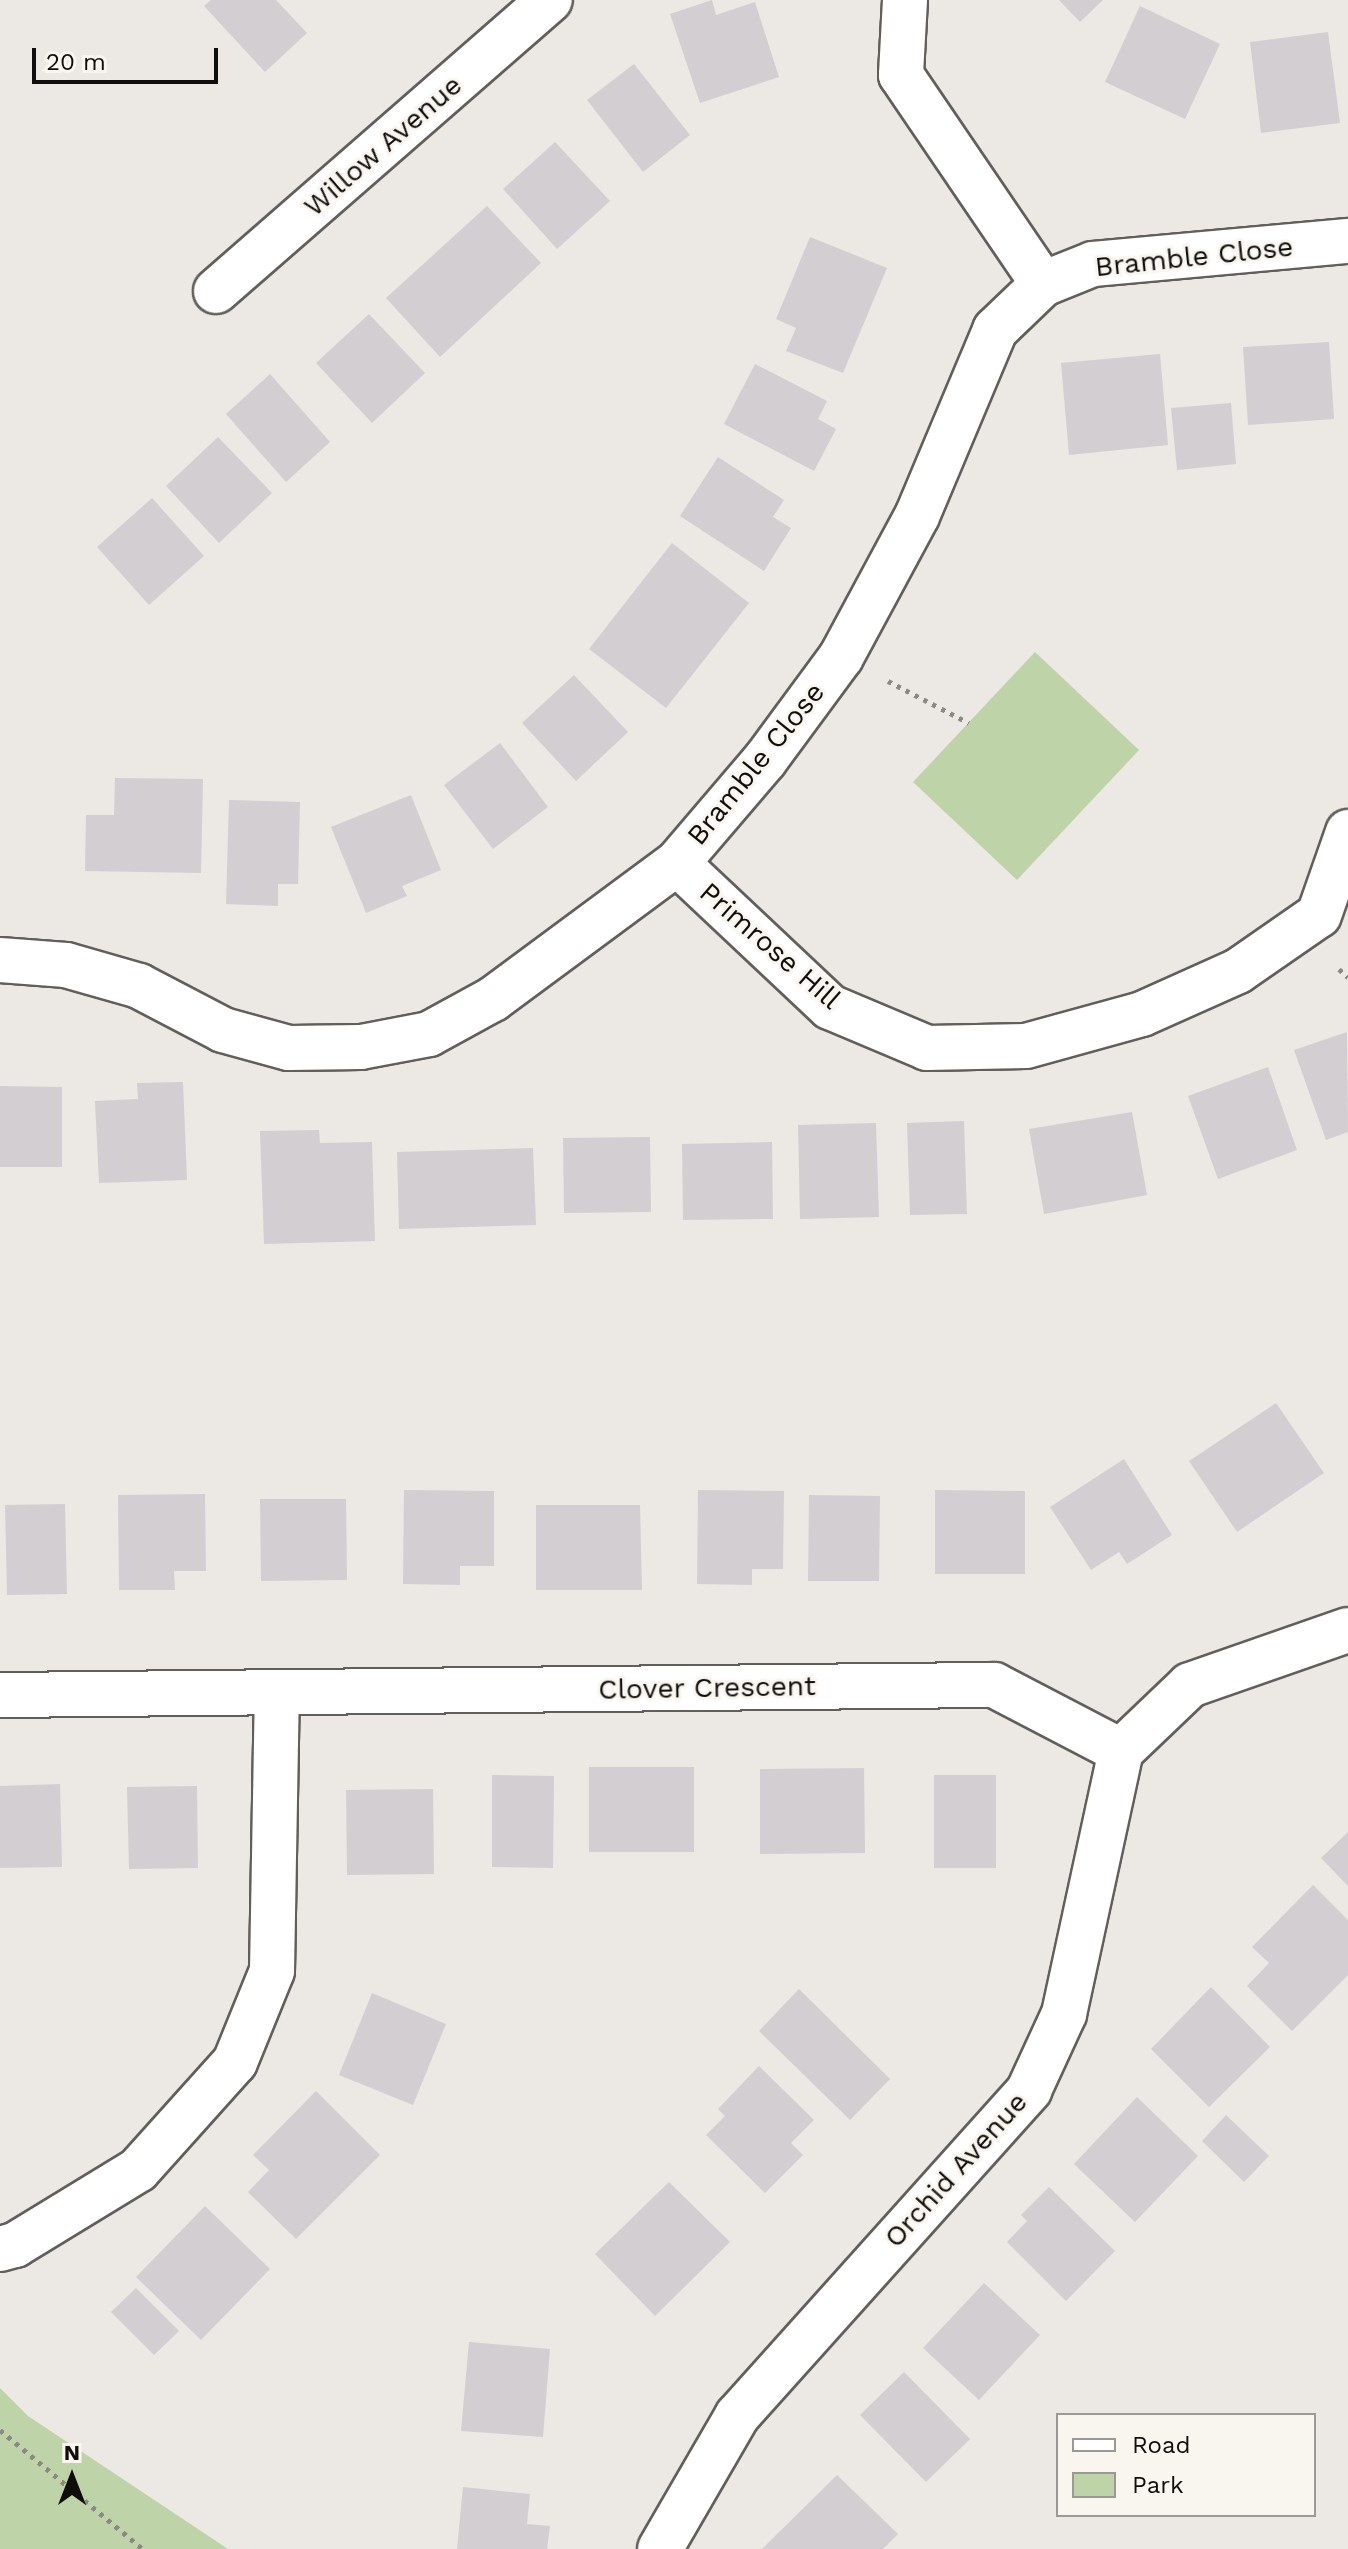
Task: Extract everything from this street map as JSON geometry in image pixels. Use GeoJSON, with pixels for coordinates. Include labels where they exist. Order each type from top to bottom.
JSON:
{"type":"FeatureCollection","features":[{"type":"Feature","properties":{"kind":"street","name":"Willow Avenue"},"geometry":{"type":"LineString","coordinates":[[216,291],[550,0]]}},
{"type":"Feature","properties":{"kind":"street"},"geometry":{"type":"LineString","coordinates":[[905,0],[901,75],[1043,284]]}},
{"type":"Feature","properties":{"kind":"street","name":"Bramble Close"},"geometry":{"type":"LineString","coordinates":[[0,960],[66,965],[139,986],[223,1030],[289,1048],[361,1047],[429,1034],[493,999],[677,863],[765,760],[841,657],[917,516],[995,330],[1043,284],[1093,264],[1348,241]]}},
{"type":"Feature","properties":{"kind":"street","name":"Primrose Hill"},"geometry":{"type":"LineString","coordinates":[[677,863],[830,1007],[927,1048],[1026,1046],[1142,1014],[1238,971],[1319,915],[1348,832]]}},
{"type":"Feature","properties":{"kind":"street"},"geometry":{"type":"LineString","coordinates":[[1121,1751],[1190,1685],[1348,1630]]}},
{"type":"Feature","properties":{"kind":"street","name":"Clover Crescent"},"geometry":{"type":"LineString","coordinates":[[0,1695],[994,1685],[1121,1751]]}},
{"type":"Feature","properties":{"kind":"street"},"geometry":{"type":"LineString","coordinates":[[0,2249],[15,2245],[138,2170],[235,2062],[272,1971],[277,1692]]}},
{"type":"Feature","properties":{"kind":"street","name":"Orchid Avenue"},"geometry":{"type":"LineString","coordinates":[[660,2549],[737,2416],[1029,2090],[1064,2014],[1121,1751]]}},
{"type":"Feature","properties":{"kind":"path"},"geometry":{"type":"LineString","coordinates":[[841,657],[969,723]]}},
{"type":"Feature","properties":{"kind":"path"},"geometry":{"type":"LineString","coordinates":[[0,2430],[143,2549]]}},
{"type":"Feature","properties":{"kind":"green space"},"geometry":{"type":"Polygon","coordinates":[[[1035,652],[1139,750],[1017,880],[913,782],[1035,652]]]}},
{"type":"Feature","properties":{"kind":"green space"},"geometry":{"type":"Polygon","coordinates":[[[0,2388],[28,2416],[228,2549],[0,2549],[0,2388]]]}},
{"type":"Feature","properties":{"kind":"building"},"geometry":{"type":"Polygon","coordinates":[[[211,0],[276,0],[307,33],[265,72],[204,6],[211,0]]]}},
{"type":"Feature","properties":{"kind":"building"},"geometry":{"type":"Polygon","coordinates":[[[712,0],[716,15],[755,2],[779,77],[700,103],[670,14],[712,0]]]}},
{"type":"Feature","properties":{"kind":"building"},"geometry":{"type":"Polygon","coordinates":[[[1059,0],[1103,0],[1080,22],[1059,0]]]}},
{"type":"Feature","properties":{"kind":"building"},"geometry":{"type":"Polygon","coordinates":[[[1140,6],[1220,44],[1185,119],[1105,82],[1140,6]]]}},
{"type":"Feature","properties":{"kind":"building"},"geometry":{"type":"Polygon","coordinates":[[[1328,32],[1340,123],[1261,133],[1250,42],[1328,32]]]}},
{"type":"Feature","properties":{"kind":"building"},"geometry":{"type":"Polygon","coordinates":[[[634,64],[690,135],[643,172],[587,100],[634,64]]]}},
{"type":"Feature","properties":{"kind":"building"},"geometry":{"type":"Polygon","coordinates":[[[555,142],[610,201],[557,249],[503,189],[555,142]]]}},
{"type":"Feature","properties":{"kind":"building"},"geometry":{"type":"Polygon","coordinates":[[[487,206],[541,263],[440,357],[386,298],[487,206]]]}},
{"type":"Feature","properties":{"kind":"building"},"geometry":{"type":"Polygon","coordinates":[[[810,237],[887,268],[843,373],[786,351],[796,328],[776,319],[810,237]]]}},
{"type":"Feature","properties":{"kind":"building"},"geometry":{"type":"Polygon","coordinates":[[[369,314],[425,373],[372,423],[316,363],[369,314]]]}},
{"type":"Feature","properties":{"kind":"building"},"geometry":{"type":"Polygon","coordinates":[[[1329,342],[1334,419],[1248,425],[1243,347],[1329,342]]]}},
{"type":"Feature","properties":{"kind":"building"},"geometry":{"type":"Polygon","coordinates":[[[1160,354],[1168,445],[1069,455],[1061,363],[1160,354]]]}},
{"type":"Feature","properties":{"kind":"building"},"geometry":{"type":"Polygon","coordinates":[[[755,364],[827,401],[818,419],[836,429],[814,471],[724,424],[755,364]]]}},
{"type":"Feature","properties":{"kind":"building"},"geometry":{"type":"Polygon","coordinates":[[[270,374],[330,442],[286,482],[226,414],[270,374]]]}},
{"type":"Feature","properties":{"kind":"building"},"geometry":{"type":"Polygon","coordinates":[[[1231,403],[1236,464],[1177,470],[1171,408],[1231,403]]]}},
{"type":"Feature","properties":{"kind":"building"},"geometry":{"type":"Polygon","coordinates":[[[218,437],[272,493],[219,543],[166,486],[218,437]]]}},
{"type":"Feature","properties":{"kind":"building"},"geometry":{"type":"Polygon","coordinates":[[[718,457],[784,500],[773,517],[791,528],[764,571],[680,516],[718,457]]]}},
{"type":"Feature","properties":{"kind":"building"},"geometry":{"type":"Polygon","coordinates":[[[152,498],[204,556],[149,605],[97,547],[152,498]]]}},
{"type":"Feature","properties":{"kind":"building"},"geometry":{"type":"Polygon","coordinates":[[[672,543],[749,603],[666,708],[589,649],[672,543]]]}},
{"type":"Feature","properties":{"kind":"building"},"geometry":{"type":"Polygon","coordinates":[[[574,675],[628,732],[576,781],[522,723],[574,675]]]}},
{"type":"Feature","properties":{"kind":"building"},"geometry":{"type":"Polygon","coordinates":[[[500,743],[548,807],[493,849],[444,785],[500,743]]]}},
{"type":"Feature","properties":{"kind":"building"},"geometry":{"type":"Polygon","coordinates":[[[115,778],[203,779],[201,873],[85,871],[86,815],[114,815],[115,778]]]}},
{"type":"Feature","properties":{"kind":"building"},"geometry":{"type":"Polygon","coordinates":[[[411,795],[441,870],[402,886],[407,896],[366,913],[331,827],[411,795]]]}},
{"type":"Feature","properties":{"kind":"building"},"geometry":{"type":"Polygon","coordinates":[[[229,800],[300,802],[298,884],[278,884],[278,906],[226,904],[229,800]]]}},
{"type":"Feature","properties":{"kind":"building"},"geometry":{"type":"Polygon","coordinates":[[[1347,1032],[1348,1132],[1326,1140],[1294,1050],[1347,1032]]]}},
{"type":"Feature","properties":{"kind":"building"},"geometry":{"type":"Polygon","coordinates":[[[1268,1067],[1297,1150],[1218,1179],[1188,1096],[1268,1067]]]}},
{"type":"Feature","properties":{"kind":"building"},"geometry":{"type":"Polygon","coordinates":[[[183,1082],[187,1180],[99,1183],[95,1101],[138,1099],[137,1083],[183,1082]]]}},
{"type":"Feature","properties":{"kind":"building"},"geometry":{"type":"Polygon","coordinates":[[[0,1086],[62,1087],[62,1167],[0,1167],[0,1086]]]}},
{"type":"Feature","properties":{"kind":"building"},"geometry":{"type":"Polygon","coordinates":[[[1132,1112],[1147,1195],[1044,1214],[1029,1129],[1132,1112]]]}},
{"type":"Feature","properties":{"kind":"building"},"geometry":{"type":"Polygon","coordinates":[[[964,1121],[967,1214],[910,1215],[907,1123],[964,1121]]]}},
{"type":"Feature","properties":{"kind":"building"},"geometry":{"type":"Polygon","coordinates":[[[876,1123],[879,1217],[800,1219],[798,1125],[876,1123]]]}},
{"type":"Feature","properties":{"kind":"building"},"geometry":{"type":"Polygon","coordinates":[[[319,1130],[320,1143],[372,1142],[375,1241],[264,1244],[260,1131],[319,1130]]]}},
{"type":"Feature","properties":{"kind":"building"},"geometry":{"type":"Polygon","coordinates":[[[650,1137],[651,1212],[564,1213],[563,1138],[650,1137]]]}},
{"type":"Feature","properties":{"kind":"building"},"geometry":{"type":"Polygon","coordinates":[[[772,1142],[773,1219],[683,1220],[682,1144],[772,1142]]]}},
{"type":"Feature","properties":{"kind":"building"},"geometry":{"type":"Polygon","coordinates":[[[533,1148],[536,1225],[399,1229],[397,1152],[533,1148]]]}},
{"type":"Feature","properties":{"kind":"building"},"geometry":{"type":"Polygon","coordinates":[[[1276,1403],[1324,1473],[1237,1532],[1189,1461],[1276,1403]]]}},
{"type":"Feature","properties":{"kind":"building"},"geometry":{"type":"Polygon","coordinates":[[[1124,1459],[1172,1535],[1127,1564],[1119,1552],[1091,1570],[1050,1507],[1124,1459]]]}},
{"type":"Feature","properties":{"kind":"building"},"geometry":{"type":"Polygon","coordinates":[[[404,1490],[494,1491],[494,1566],[460,1566],[460,1585],[403,1584],[404,1490]]]}},
{"type":"Feature","properties":{"kind":"building"},"geometry":{"type":"Polygon","coordinates":[[[698,1490],[784,1491],[783,1569],[752,1569],[752,1585],[697,1584],[698,1490]]]}},
{"type":"Feature","properties":{"kind":"building"},"geometry":{"type":"Polygon","coordinates":[[[935,1490],[1025,1491],[1025,1574],[935,1574],[935,1490]]]}},
{"type":"Feature","properties":{"kind":"building"},"geometry":{"type":"Polygon","coordinates":[[[205,1494],[206,1571],[174,1571],[175,1590],[119,1590],[118,1495],[205,1494]]]}},
{"type":"Feature","properties":{"kind":"building"},"geometry":{"type":"Polygon","coordinates":[[[809,1495],[880,1496],[879,1581],[808,1581],[809,1495]]]}},
{"type":"Feature","properties":{"kind":"building"},"geometry":{"type":"Polygon","coordinates":[[[260,1499],[346,1499],[347,1580],[261,1581],[260,1499]]]}},
{"type":"Feature","properties":{"kind":"building"},"geometry":{"type":"Polygon","coordinates":[[[65,1504],[67,1594],[7,1595],[5,1505],[65,1504]]]}},
{"type":"Feature","properties":{"kind":"building"},"geometry":{"type":"Polygon","coordinates":[[[536,1505],[640,1505],[642,1590],[536,1590],[536,1505]]]}},
{"type":"Feature","properties":{"kind":"building"},"geometry":{"type":"Polygon","coordinates":[[[589,1767],[694,1767],[694,1852],[589,1852],[589,1767]]]}},
{"type":"Feature","properties":{"kind":"building"},"geometry":{"type":"Polygon","coordinates":[[[864,1768],[865,1853],[760,1854],[760,1769],[864,1768]]]}},
{"type":"Feature","properties":{"kind":"building"},"geometry":{"type":"Polygon","coordinates":[[[492,1775],[554,1776],[553,1868],[492,1867],[492,1775]]]}},
{"type":"Feature","properties":{"kind":"building"},"geometry":{"type":"Polygon","coordinates":[[[934,1775],[996,1775],[996,1868],[934,1868],[934,1775]]]}},
{"type":"Feature","properties":{"kind":"building"},"geometry":{"type":"Polygon","coordinates":[[[60,1784],[62,1867],[0,1868],[0,1786],[60,1784]]]}},
{"type":"Feature","properties":{"kind":"building"},"geometry":{"type":"Polygon","coordinates":[[[197,1786],[198,1868],[129,1869],[127,1787],[197,1786]]]}},
{"type":"Feature","properties":{"kind":"building"},"geometry":{"type":"Polygon","coordinates":[[[433,1789],[434,1874],[347,1875],[346,1790],[433,1789]]]}},
{"type":"Feature","properties":{"kind":"building"},"geometry":{"type":"Polygon","coordinates":[[[1348,1832],[1348,1886],[1321,1858],[1348,1832]]]}},
{"type":"Feature","properties":{"kind":"building"},"geometry":{"type":"Polygon","coordinates":[[[1313,1885],[1348,1920],[1348,1975],[1292,2031],[1247,1986],[1269,1963],[1252,1947],[1313,1885]]]}},
{"type":"Feature","properties":{"kind":"building"},"geometry":{"type":"Polygon","coordinates":[[[1211,1987],[1270,2047],[1209,2107],[1151,2049],[1211,1987]]]}},
{"type":"Feature","properties":{"kind":"building"},"geometry":{"type":"Polygon","coordinates":[[[799,1989],[890,2079],[850,2120],[759,2031],[799,1989]]]}},
{"type":"Feature","properties":{"kind":"building"},"geometry":{"type":"Polygon","coordinates":[[[372,1993],[446,2024],[413,2105],[339,2075],[372,1993]]]}},
{"type":"Feature","properties":{"kind":"building"},"geometry":{"type":"Polygon","coordinates":[[[759,2066],[814,2120],[791,2143],[803,2155],[765,2193],[706,2135],[725,2116],[718,2109],[759,2066]]]}},
{"type":"Feature","properties":{"kind":"building"},"geometry":{"type":"Polygon","coordinates":[[[316,2091],[380,2155],[296,2239],[248,2192],[269,2170],[253,2155],[316,2091]]]}},
{"type":"Feature","properties":{"kind":"building"},"geometry":{"type":"Polygon","coordinates":[[[1137,2097],[1198,2156],[1135,2222],[1074,2164],[1137,2097]]]}},
{"type":"Feature","properties":{"kind":"building"},"geometry":{"type":"Polygon","coordinates":[[[1226,2115],[1269,2156],[1244,2182],[1202,2141],[1226,2115]]]}},
{"type":"Feature","properties":{"kind":"building"},"geometry":{"type":"Polygon","coordinates":[[[669,2182],[730,2242],[655,2316],[595,2254],[669,2182]]]}},
{"type":"Feature","properties":{"kind":"building"},"geometry":{"type":"Polygon","coordinates":[[[1049,2187],[1115,2251],[1066,2301],[1007,2242],[1027,2221],[1021,2215],[1049,2187]]]}},
{"type":"Feature","properties":{"kind":"building"},"geometry":{"type":"Polygon","coordinates":[[[205,2206],[270,2269],[201,2340],[136,2277],[205,2206]]]}},
{"type":"Feature","properties":{"kind":"building"},"geometry":{"type":"Polygon","coordinates":[[[984,2283],[1040,2335],[979,2400],[923,2348],[984,2283]]]}},
{"type":"Feature","properties":{"kind":"building"},"geometry":{"type":"Polygon","coordinates":[[[136,2288],[179,2331],[154,2355],[111,2312],[136,2288]]]}},
{"type":"Feature","properties":{"kind":"building"},"geometry":{"type":"Polygon","coordinates":[[[469,2342],[550,2349],[543,2437],[461,2431],[469,2342]]]}},
{"type":"Feature","properties":{"kind":"building"},"geometry":{"type":"Polygon","coordinates":[[[904,2372],[970,2439],[926,2482],[860,2415],[904,2372]]]}},
{"type":"Feature","properties":{"kind":"building"},"geometry":{"type":"Polygon","coordinates":[[[837,2475],[898,2534],[883,2549],[762,2549],[837,2475]]]}},
{"type":"Feature","properties":{"kind":"building"},"geometry":{"type":"Polygon","coordinates":[[[463,2487],[530,2494],[527,2524],[550,2526],[547,2549],[457,2549],[463,2487]]]}}]}
